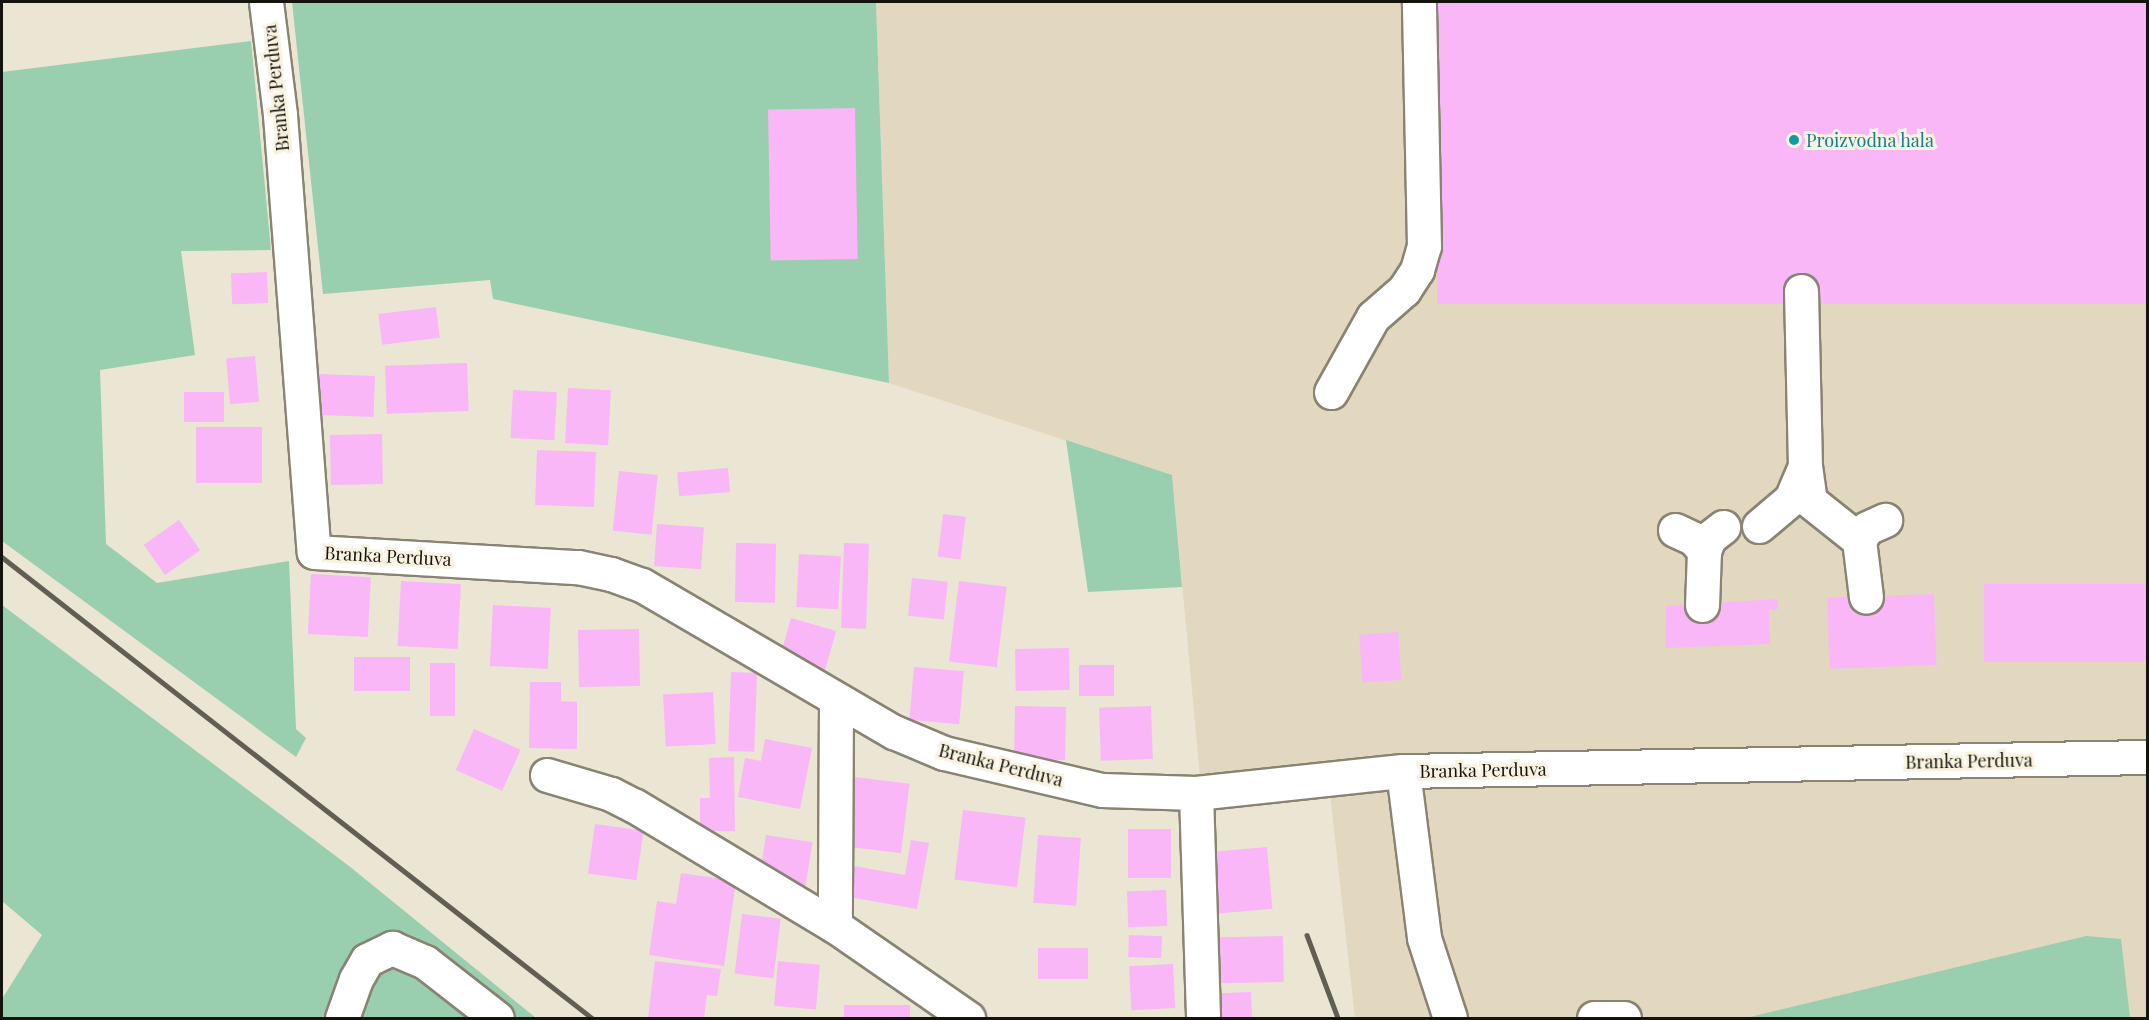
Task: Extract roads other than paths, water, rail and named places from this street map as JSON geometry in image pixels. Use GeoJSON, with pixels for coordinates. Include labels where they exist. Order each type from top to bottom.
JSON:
{"type":"FeatureCollection","features":[{"type":"Feature","properties":{"kind":"street","name":"Branka Perduva"},"geometry":{"type":"LineString","coordinates":[[266,2],[280,115],[314,552],[578,567],[611,574],[642,585],[836,701],[944,753],[1102,790],[1196,794],[1403,771],[2148,757]]}},
{"type":"Feature","properties":{"kind":"street"},"geometry":{"type":"LineString","coordinates":[[1331,392],[1373,317],[1404,290],[1417,270],[1424,246],[1419,2]]}},
{"type":"Feature","properties":{"kind":"street"},"geometry":{"type":"LineString","coordinates":[[1801,291],[1805,466],[1810,501],[1859,540]]}},
{"type":"Feature","properties":{"kind":"street"},"geometry":{"type":"LineString","coordinates":[[1759,526],[1791,500],[1805,466]]}},
{"type":"Feature","properties":{"kind":"street"},"geometry":{"type":"LineString","coordinates":[[1866,597],[1859,540],[1867,528],[1885,520]]}},
{"type":"Feature","properties":{"kind":"street"},"geometry":{"type":"LineString","coordinates":[[1675,530],[1694,539],[1713,539],[1702,605]]}},
{"type":"Feature","properties":{"kind":"street"},"geometry":{"type":"LineString","coordinates":[[835,926],[836,701]]}},
{"type":"Feature","properties":{"kind":"street"},"geometry":{"type":"LineString","coordinates":[[1403,771],[1424,938],[1450,1018]]}},
{"type":"Feature","properties":{"kind":"street"},"geometry":{"type":"LineString","coordinates":[[547,775],[611,794],[635,806],[835,926],[968,1018]]}},
{"type":"Feature","properties":{"kind":"street"},"geometry":{"type":"LineString","coordinates":[[1196,794],[1203,1018]]}},
{"type":"Feature","properties":{"kind":"street"},"geometry":{"type":"LineString","coordinates":[[342,1018],[356,979],[367,960],[392,948],[425,962],[497,1018]]}},
{"type":"Feature","properties":{"kind":"street"},"geometry":{"type":"LineString","coordinates":[[1594,1018],[1624,1018]]}},
{"type":"Feature","properties":{"kind":"railway"},"geometry":{"type":"LineString","coordinates":[[2,557],[592,1018]]}},
{"type":"Feature","properties":{"kind":"railway"},"geometry":{"type":"LineString","coordinates":[[1307,935],[1338,1018]]}},
{"type":"Feature","properties":{"kind":"place","name":"Proizvodna hala"},"geometry":{"type":"Point","coordinates":[1794,140]}}]}
